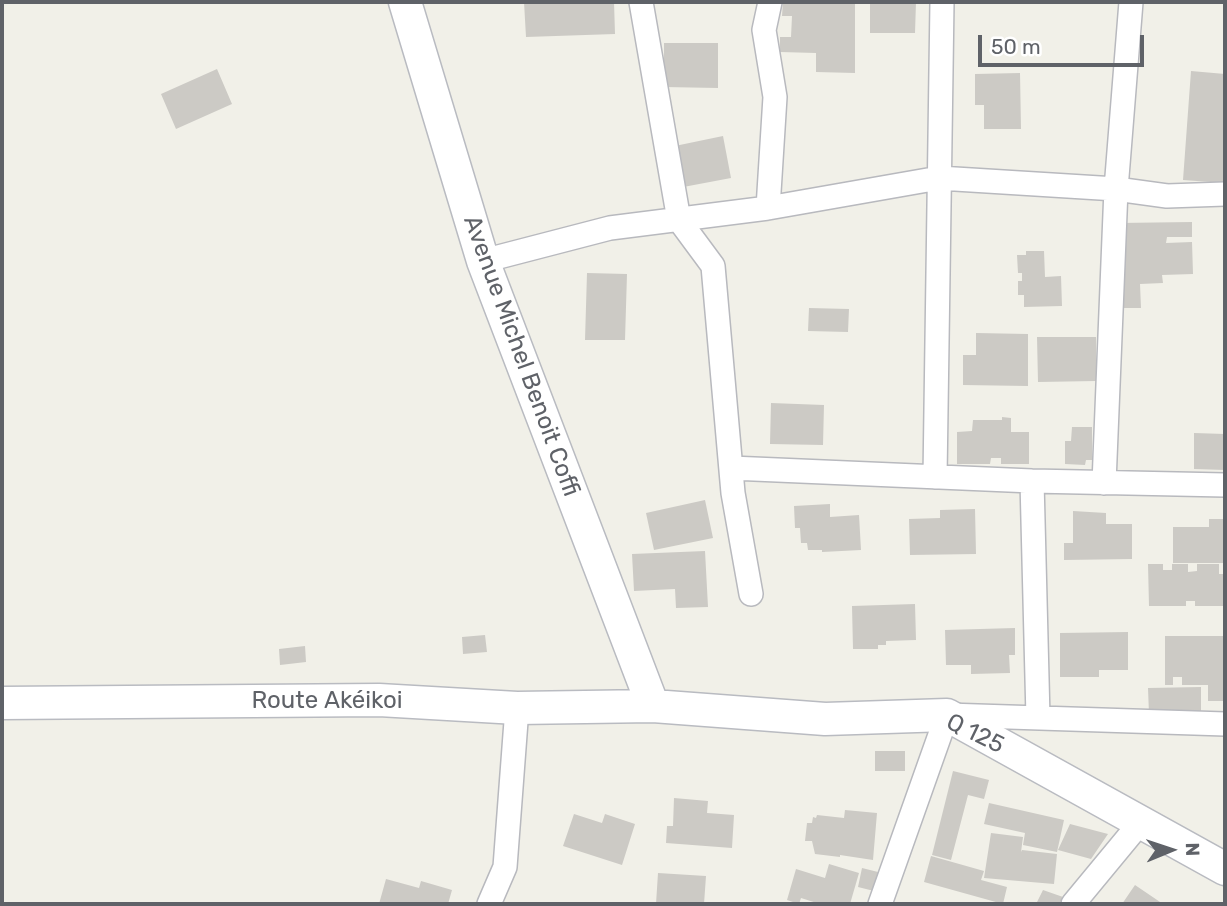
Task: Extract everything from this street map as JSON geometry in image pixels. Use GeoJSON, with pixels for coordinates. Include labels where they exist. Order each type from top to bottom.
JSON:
{"type":"FeatureCollection","features":[{"type":"Feature","properties":{"kind":"street","name":"Avenue Michel Benoit Coffi"},"geometry":{"type":"LineString","coordinates":[[405,2],[483,261],[653,706]]}},
{"type":"Feature","properties":{"kind":"street"},"geometry":{"type":"LineString","coordinates":[[640,2],[679,220],[713,267],[731,468],[751,594]]}},
{"type":"Feature","properties":{"kind":"street"},"geometry":{"type":"LineString","coordinates":[[768,208],[775,97],[764,30],[770,2]]}},
{"type":"Feature","properties":{"kind":"street"},"geometry":{"type":"LineString","coordinates":[[935,477],[942,2]]}},
{"type":"Feature","properties":{"kind":"street"},"geometry":{"type":"LineString","coordinates":[[1104,483],[1116,189],[1131,2]]}},
{"type":"Feature","properties":{"kind":"street"},"geometry":{"type":"LineString","coordinates":[[483,261],[610,228],[768,208],[939,178],[1116,189],[1167,196],[1225,194]]}},
{"type":"Feature","properties":{"kind":"street"},"geometry":{"type":"LineString","coordinates":[[731,468],[1032,481],[1225,485]]}},
{"type":"Feature","properties":{"kind":"street"},"geometry":{"type":"LineString","coordinates":[[1032,481],[1038,718]]}},
{"type":"Feature","properties":{"kind":"street","name":"Route Akéikoi"},"geometry":{"type":"LineString","coordinates":[[2,704],[379,699],[517,708],[653,706]]}},
{"type":"Feature","properties":{"kind":"street","name":"Q 125"},"geometry":{"type":"LineString","coordinates":[[653,706],[825,719],[947,715],[1225,869]]}},
{"type":"Feature","properties":{"kind":"street"},"geometry":{"type":"LineString","coordinates":[[489,904],[505,867],[517,708]]}},
{"type":"Feature","properties":{"kind":"street"},"geometry":{"type":"LineString","coordinates":[[880,904],[947,715],[1225,724]]}},
{"type":"Feature","properties":{"kind":"street"},"geometry":{"type":"LineString","coordinates":[[1073,904],[1140,823]]}},
{"type":"Feature","properties":{"kind":"building"},"geometry":{"type":"Polygon","coordinates":[[[524,2],[614,2],[615,34],[526,37],[524,2]]]}},
{"type":"Feature","properties":{"kind":"building"},"geometry":{"type":"Polygon","coordinates":[[[783,2],[855,2],[855,73],[816,72],[816,53],[780,52],[780,37],[791,37],[792,16],[782,16],[783,2]]]}},
{"type":"Feature","properties":{"kind":"building"},"geometry":{"type":"Polygon","coordinates":[[[870,2],[916,2],[915,33],[870,33],[870,2]]]}},
{"type":"Feature","properties":{"kind":"building"},"geometry":{"type":"Polygon","coordinates":[[[664,43],[718,43],[718,88],[664,87],[664,43]]]}},
{"type":"Feature","properties":{"kind":"building"},"geometry":{"type":"Polygon","coordinates":[[[217,69],[232,104],[176,129],[161,94],[217,69]]]}},
{"type":"Feature","properties":{"kind":"building"},"geometry":{"type":"Polygon","coordinates":[[[1191,71],[1225,74],[1225,183],[1183,180],[1191,71]]]}},
{"type":"Feature","properties":{"kind":"building"},"geometry":{"type":"Polygon","coordinates":[[[1020,73],[1021,129],[984,129],[984,105],[975,105],[975,74],[1020,73]]]}},
{"type":"Feature","properties":{"kind":"building"},"geometry":{"type":"Polygon","coordinates":[[[723,136],[731,178],[678,188],[670,147],[723,136]]]}},
{"type":"Feature","properties":{"kind":"building"},"geometry":{"type":"Polygon","coordinates":[[[1192,222],[1192,237],[1167,237],[1166,243],[1192,242],[1193,274],[1162,275],[1163,283],[1140,284],[1141,308],[1120,308],[1118,223],[1192,222]]]}},
{"type":"Feature","properties":{"kind":"building"},"geometry":{"type":"Polygon","coordinates":[[[1026,251],[1044,251],[1045,277],[1061,276],[1062,306],[1024,307],[1024,295],[1018,295],[1018,281],[1022,281],[1022,273],[1018,273],[1017,255],[1026,255],[1026,251]]]}},
{"type":"Feature","properties":{"kind":"building"},"geometry":{"type":"Polygon","coordinates":[[[587,273],[627,274],[625,340],[585,340],[587,273]]]}},
{"type":"Feature","properties":{"kind":"building"},"geometry":{"type":"Polygon","coordinates":[[[809,308],[849,309],[848,332],[808,331],[809,308]]]}},
{"type":"Feature","properties":{"kind":"building"},"geometry":{"type":"Polygon","coordinates":[[[976,333],[1028,334],[1028,386],[963,385],[963,355],[976,355],[976,333]]]}},
{"type":"Feature","properties":{"kind":"building"},"geometry":{"type":"Polygon","coordinates":[[[1037,337],[1096,337],[1096,381],[1038,382],[1037,337]]]}},
{"type":"Feature","properties":{"kind":"building"},"geometry":{"type":"Polygon","coordinates":[[[771,403],[824,405],[823,445],[770,444],[771,403]]]}},
{"type":"Feature","properties":{"kind":"building"},"geometry":{"type":"Polygon","coordinates":[[[1002,417],[1011,418],[1011,432],[1029,432],[1029,464],[1001,464],[1001,458],[991,458],[990,464],[957,464],[957,432],[972,431],[973,420],[1002,420],[1002,417]]]}},
{"type":"Feature","properties":{"kind":"building"},"geometry":{"type":"Polygon","coordinates":[[[1072,427],[1092,427],[1092,460],[1086,460],[1085,465],[1065,464],[1065,441],[1071,441],[1072,427]]]}},
{"type":"Feature","properties":{"kind":"building"},"geometry":{"type":"Polygon","coordinates":[[[1194,433],[1225,434],[1225,470],[1194,469],[1194,433]]]}},
{"type":"Feature","properties":{"kind":"building"},"geometry":{"type":"Polygon","coordinates":[[[705,500],[713,538],[654,550],[646,513],[705,500]]]}},
{"type":"Feature","properties":{"kind":"building"},"geometry":{"type":"Polygon","coordinates":[[[830,504],[830,517],[859,515],[861,550],[822,552],[808,550],[807,543],[801,543],[800,528],[795,528],[794,506],[830,504]]]}},
{"type":"Feature","properties":{"kind":"building"},"geometry":{"type":"Polygon","coordinates":[[[975,509],[976,554],[910,555],[909,519],[940,518],[940,510],[975,509]]]}},
{"type":"Feature","properties":{"kind":"building"},"geometry":{"type":"Polygon","coordinates":[[[1073,511],[1106,513],[1106,524],[1132,524],[1132,559],[1064,560],[1064,543],[1073,543],[1073,511]]]}},
{"type":"Feature","properties":{"kind":"building"},"geometry":{"type":"Polygon","coordinates":[[[1209,519],[1225,519],[1225,563],[1173,563],[1173,527],[1209,527],[1209,519]]]}},
{"type":"Feature","properties":{"kind":"building"},"geometry":{"type":"Polygon","coordinates":[[[705,551],[708,607],[676,608],[675,589],[634,591],[632,554],[705,551]]]}},
{"type":"Feature","properties":{"kind":"building"},"geometry":{"type":"Polygon","coordinates":[[[1148,564],[1163,564],[1163,570],[1172,570],[1172,564],[1188,564],[1188,572],[1197,571],[1197,564],[1219,564],[1219,574],[1225,574],[1225,606],[1195,606],[1195,601],[1186,601],[1186,606],[1149,606],[1148,564]]]}},
{"type":"Feature","properties":{"kind":"building"},"geometry":{"type":"Polygon","coordinates":[[[915,604],[916,640],[886,641],[886,645],[878,645],[878,649],[853,649],[852,606],[915,604]]]}},
{"type":"Feature","properties":{"kind":"building"},"geometry":{"type":"Polygon","coordinates":[[[1015,628],[1015,655],[1009,655],[1010,673],[971,674],[971,665],[946,665],[945,630],[1015,628]]]}},
{"type":"Feature","properties":{"kind":"building"},"geometry":{"type":"Polygon","coordinates":[[[1128,632],[1128,670],[1099,670],[1099,677],[1060,677],[1060,633],[1128,632]]]}},
{"type":"Feature","properties":{"kind":"building"},"geometry":{"type":"Polygon","coordinates":[[[485,635],[487,652],[463,654],[462,637],[485,635]]]}},
{"type":"Feature","properties":{"kind":"building"},"geometry":{"type":"Polygon","coordinates":[[[1165,636],[1225,636],[1225,701],[1208,701],[1208,685],[1182,685],[1182,677],[1173,677],[1173,685],[1165,685],[1165,636]]]}},
{"type":"Feature","properties":{"kind":"building"},"geometry":{"type":"Polygon","coordinates":[[[305,646],[306,662],[280,665],[279,649],[305,646]]]}},
{"type":"Feature","properties":{"kind":"building"},"geometry":{"type":"Polygon","coordinates":[[[1201,687],[1201,714],[1149,714],[1148,688],[1201,687]]]}},
{"type":"Feature","properties":{"kind":"building"},"geometry":{"type":"Polygon","coordinates":[[[875,751],[905,751],[905,771],[875,771],[875,751]]]}},
{"type":"Feature","properties":{"kind":"building"},"geometry":{"type":"Polygon","coordinates":[[[953,771],[989,780],[984,799],[968,795],[951,860],[932,855],[953,771]]]}},
{"type":"Feature","properties":{"kind":"building"},"geometry":{"type":"Polygon","coordinates":[[[674,798],[708,801],[707,813],[734,815],[732,848],[666,843],[667,826],[673,826],[674,798]]]}},
{"type":"Feature","properties":{"kind":"building"},"geometry":{"type":"Polygon","coordinates":[[[989,803],[1064,820],[1057,852],[1023,845],[1025,833],[984,824],[989,803]]]}},
{"type":"Feature","properties":{"kind":"building"},"geometry":{"type":"Polygon","coordinates":[[[845,810],[877,813],[873,860],[815,854],[812,841],[805,841],[807,823],[812,823],[813,817],[816,818],[817,815],[844,818],[845,810]]]}},
{"type":"Feature","properties":{"kind":"building"},"geometry":{"type":"Polygon","coordinates":[[[574,814],[602,823],[605,814],[635,824],[622,865],[563,846],[574,814]]]}},
{"type":"Feature","properties":{"kind":"building"},"geometry":{"type":"Polygon","coordinates":[[[1070,824],[1108,834],[1091,859],[1058,850],[1070,824]]]}},
{"type":"Feature","properties":{"kind":"building"},"geometry":{"type":"Polygon","coordinates":[[[991,833],[1023,837],[1021,852],[1057,854],[1054,884],[984,878],[991,833]]]}},
{"type":"Feature","properties":{"kind":"building"},"geometry":{"type":"Polygon","coordinates":[[[931,856],[984,871],[981,880],[1007,887],[1003,904],[924,882],[931,856]]]}},
{"type":"Feature","properties":{"kind":"building"},"geometry":{"type":"Polygon","coordinates":[[[829,864],[859,873],[850,904],[820,904],[801,898],[799,904],[787,900],[796,869],[825,878],[829,864]]]}},
{"type":"Feature","properties":{"kind":"building"},"geometry":{"type":"Polygon","coordinates":[[[862,868],[878,872],[874,891],[858,887],[862,868]]]}},
{"type":"Feature","properties":{"kind":"building"},"geometry":{"type":"Polygon","coordinates":[[[658,873],[706,876],[704,904],[656,904],[658,873]]]}},
{"type":"Feature","properties":{"kind":"building"},"geometry":{"type":"Polygon","coordinates":[[[386,879],[419,888],[421,881],[452,890],[448,904],[379,904],[386,879]]]}},
{"type":"Feature","properties":{"kind":"building"},"geometry":{"type":"Polygon","coordinates":[[[1135,885],[1163,904],[1122,904],[1135,885]]]}},
{"type":"Feature","properties":{"kind":"building"},"geometry":{"type":"Polygon","coordinates":[[[1043,890],[1063,897],[1059,904],[1036,904],[1043,890]]]}}]}
